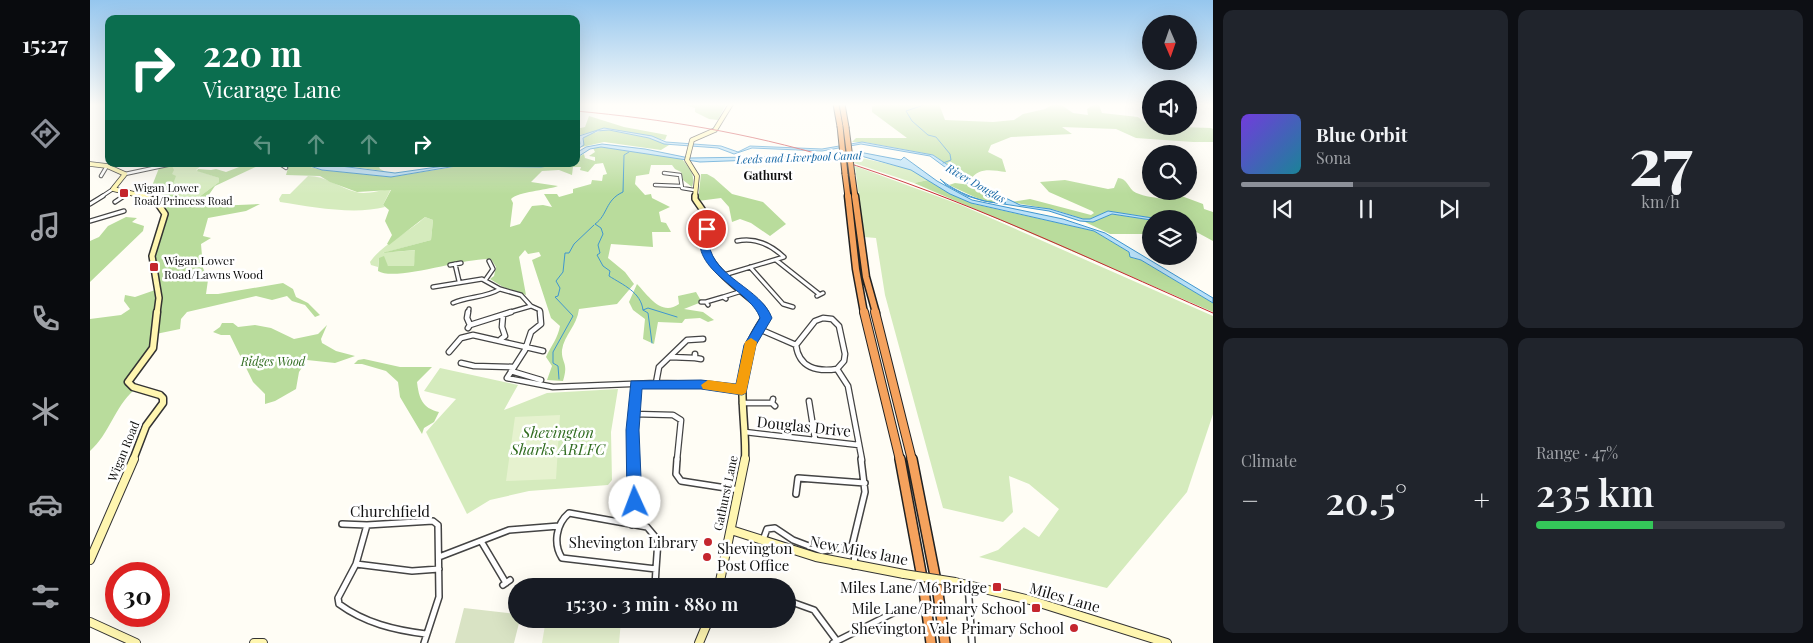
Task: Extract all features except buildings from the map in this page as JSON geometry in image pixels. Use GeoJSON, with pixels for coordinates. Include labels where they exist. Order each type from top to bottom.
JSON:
{"type":"FeatureCollection","features":[{"type":"Feature","properties":{"kind":"highway"},"geometry":{"type":"LineString","coordinates":[[845,134],[857,278],[901,462],[923,583],[931,643]]}},
{"type":"Feature","properties":{"kind":"highway"},"geometry":{"type":"LineString","coordinates":[[848,175],[866,276],[908,437],[937,586],[945,643]]}},
{"type":"Feature","properties":{"kind":"main road","name":"Gathurst Lane"},"geometry":{"type":"LineString","coordinates":[[704,134],[696,137],[690,144],[687,158],[697,176],[694,190],[695,199],[704,211],[708,224],[704,241],[706,251],[724,275],[766,312],[766,318],[749,348],[742,390],[745,460],[720,578]]}},
{"type":"Feature","properties":{"kind":"main road"},"geometry":{"type":"LineString","coordinates":[[90,164],[105,166]]}},
{"type":"Feature","properties":{"kind":"main road"},"geometry":{"type":"LineString","coordinates":[[109,167],[125,174],[113,186],[113,189],[129,192]]}},
{"type":"Feature","properties":{"kind":"main road","name":"Wigan Road"},"geometry":{"type":"LineString","coordinates":[[90,560],[124,484],[146,426],[164,402],[164,398],[160,395],[133,387],[128,382],[153,348],[158,294],[152,256],[164,210],[151,198],[129,192]]}},
{"type":"Feature","properties":{"kind":"main road","name":"New Miles lane"},"geometry":{"type":"LineString","coordinates":[[731,530],[816,557],[854,566],[954,582]]}},
{"type":"Feature","properties":{"kind":"main road","name":"Miles Lane"},"geometry":{"type":"LineString","coordinates":[[954,582],[968,584],[1082,615],[1167,643]]}},
{"type":"Feature","properties":{"kind":"main road"},"geometry":{"type":"LineString","coordinates":[[90,622],[136,643]]}},
{"type":"Feature","properties":{"kind":"main road"},"geometry":{"type":"LineString","coordinates":[[699,643],[705,628]]}},
{"type":"Feature","properties":{"kind":"main road"},"geometry":{"type":"LineString","coordinates":[[254,643],[263,643]]}},
{"type":"Feature","properties":{"kind":"street"},"geometry":{"type":"LineString","coordinates":[[101,176],[102,171],[106,167]]}},
{"type":"Feature","properties":{"kind":"street"},"geometry":{"type":"LineString","coordinates":[[125,174],[158,167]]}},
{"type":"Feature","properties":{"kind":"street"},"geometry":{"type":"LineString","coordinates":[[664,173],[680,175],[681,186]]}},
{"type":"Feature","properties":{"kind":"street"},"geometry":{"type":"LineString","coordinates":[[655,185],[681,186],[694,190]]}},
{"type":"Feature","properties":{"kind":"street"},"geometry":{"type":"LineString","coordinates":[[90,204],[113,189]]}},
{"type":"Feature","properties":{"kind":"street"},"geometry":{"type":"LineString","coordinates":[[115,202],[129,192]]}},
{"type":"Feature","properties":{"kind":"street"},"geometry":{"type":"LineString","coordinates":[[90,221],[124,213],[124,211]]}},
{"type":"Feature","properties":{"kind":"street"},"geometry":{"type":"LineString","coordinates":[[724,275],[784,257],[754,240],[744,239],[737,241]]}},
{"type":"Feature","properties":{"kind":"street"},"geometry":{"type":"LineString","coordinates":[[776,260],[820,295]]}},
{"type":"Feature","properties":{"kind":"street"},"geometry":{"type":"LineString","coordinates":[[486,280],[493,269],[489,261]]}},
{"type":"Feature","properties":{"kind":"street"},"geometry":{"type":"LineString","coordinates":[[450,265],[462,263]]}},
{"type":"Feature","properties":{"kind":"street"},"geometry":{"type":"LineString","coordinates":[[455,264],[460,281]]}},
{"type":"Feature","properties":{"kind":"street"},"geometry":{"type":"LineString","coordinates":[[750,267],[783,304],[792,307]]}},
{"type":"Feature","properties":{"kind":"street"},"geometry":{"type":"LineString","coordinates":[[433,287],[479,278],[500,289],[522,295],[531,306],[540,310],[542,321],[531,332],[526,347],[507,378],[548,387],[656,383],[701,384],[742,390]]}},
{"type":"Feature","properties":{"kind":"street"},"geometry":{"type":"LineString","coordinates":[[453,303],[465,298],[472,300],[488,296],[500,289]]}},
{"type":"Feature","properties":{"kind":"street"},"geometry":{"type":"LineString","coordinates":[[705,303],[742,291]]}},
{"type":"Feature","properties":{"kind":"street"},"geometry":{"type":"LineString","coordinates":[[449,352],[468,330],[531,306]]}},
{"type":"Feature","properties":{"kind":"street"},"geometry":{"type":"LineString","coordinates":[[468,330],[467,318],[469,310]]}},
{"type":"Feature","properties":{"kind":"street"},"geometry":{"type":"LineString","coordinates":[[501,339],[505,336],[502,328],[503,316]]}},
{"type":"Feature","properties":{"kind":"street"},"geometry":{"type":"LineString","coordinates":[[825,318],[834,320],[839,326],[846,354],[844,361],[837,369],[819,371],[805,365],[797,355],[796,345],[817,320],[825,318]]}},
{"type":"Feature","properties":{"kind":"street"},"geometry":{"type":"LineString","coordinates":[[759,329],[796,345]]}},
{"type":"Feature","properties":{"kind":"street"},"geometry":{"type":"LineString","coordinates":[[468,330],[543,351]]}},
{"type":"Feature","properties":{"kind":"street"},"geometry":{"type":"LineString","coordinates":[[656,383],[658,369],[687,340],[703,339]]}},
{"type":"Feature","properties":{"kind":"street"},"geometry":{"type":"LineString","coordinates":[[670,357],[695,356],[701,359]]}},
{"type":"Feature","properties":{"kind":"street"},"geometry":{"type":"LineString","coordinates":[[461,363],[493,369],[503,365],[541,380]]}},
{"type":"Feature","properties":{"kind":"street"},"geometry":{"type":"LineString","coordinates":[[837,369],[848,386],[865,483],[865,492],[852,546],[855,552],[854,566]]}},
{"type":"Feature","properties":{"kind":"street"},"geometry":{"type":"LineString","coordinates":[[632,525],[635,502],[634,414],[636,384]]}},
{"type":"Feature","properties":{"kind":"street"},"geometry":{"type":"LineString","coordinates":[[809,401],[815,440]]}},
{"type":"Feature","properties":{"kind":"street"},"geometry":{"type":"LineString","coordinates":[[742,403],[773,403]]}},
{"type":"Feature","properties":{"kind":"street"},"geometry":{"type":"LineString","coordinates":[[634,414],[673,415],[680,418],[682,422],[676,474],[681,481],[739,490]]}},
{"type":"Feature","properties":{"kind":"street","name":"Douglas Drive"},"geometry":{"type":"LineString","coordinates":[[745,432],[859,445]]}},
{"type":"Feature","properties":{"kind":"street"},"geometry":{"type":"LineString","coordinates":[[796,494],[798,478],[865,483]]}},
{"type":"Feature","properties":{"kind":"street"},"geometry":{"type":"LineString","coordinates":[[655,578],[658,536],[647,527],[574,513],[564,516],[559,526],[558,552],[565,560],[656,569]]}},
{"type":"Feature","properties":{"kind":"street","name":"Churchfield"},"geometry":{"type":"LineString","coordinates":[[342,524],[367,525],[410,521],[436,522],[439,528],[438,597],[424,643]]}},
{"type":"Feature","properties":{"kind":"street"},"geometry":{"type":"LineString","coordinates":[[367,525],[356,564],[338,596],[339,604],[366,621],[402,631],[426,634]]}},
{"type":"Feature","properties":{"kind":"street"},"geometry":{"type":"LineString","coordinates":[[439,557],[462,551],[481,541],[516,529],[559,526]]}},
{"type":"Feature","properties":{"kind":"street"},"geometry":{"type":"LineString","coordinates":[[763,540],[767,528],[775,528],[793,540],[822,551],[852,546]]}},
{"type":"Feature","properties":{"kind":"street"},"geometry":{"type":"LineString","coordinates":[[481,541],[506,583]]}},
{"type":"Feature","properties":{"kind":"street"},"geometry":{"type":"LineString","coordinates":[[356,564],[412,570],[439,569]]}},
{"type":"Feature","properties":{"kind":"street"},"geometry":{"type":"LineString","coordinates":[[968,584],[972,643]]}},
{"type":"Feature","properties":{"kind":"street"},"geometry":{"type":"LineString","coordinates":[[796,604],[814,610],[835,642],[845,640],[897,611]]}},
{"type":"Feature","properties":{"kind":"green space"},"geometry":{"type":"Polygon","coordinates":[[[591,134],[631,134],[669,145],[661,150],[604,142],[582,147],[584,136],[591,134]]]}},
{"type":"Feature","properties":{"kind":"green space"},"geometry":{"type":"Polygon","coordinates":[[[636,134],[667,135],[665,140],[636,134]]]}},
{"type":"Feature","properties":{"kind":"green space"},"geometry":{"type":"Polygon","coordinates":[[[902,134],[1072,134],[1011,137],[991,145],[988,152],[1002,159],[1006,172],[981,171],[970,180],[933,155],[864,142],[852,142],[856,138],[907,138],[902,134]]]}},
{"type":"Feature","properties":{"kind":"green space"},"geometry":{"type":"Polygon","coordinates":[[[1127,134],[1213,134],[1213,142],[1136,138],[1127,134]]]}},
{"type":"Feature","properties":{"kind":"green space"},"geometry":{"type":"Polygon","coordinates":[[[601,147],[682,159],[692,172],[693,183],[692,187],[683,180],[681,172],[672,165],[651,165],[649,174],[636,176],[635,184],[645,195],[651,194],[652,198],[670,207],[659,212],[661,222],[666,223],[671,232],[652,232],[653,247],[611,244],[608,258],[625,272],[634,284],[617,304],[579,309],[576,320],[563,345],[562,354],[565,370],[563,381],[547,380],[552,366],[546,357],[560,326],[551,318],[532,260],[541,256],[539,252],[528,254],[525,250],[519,257],[526,295],[503,287],[490,279],[494,276],[496,267],[491,259],[479,259],[415,272],[387,274],[378,271],[379,258],[384,256],[388,266],[414,266],[415,250],[382,253],[431,240],[433,220],[425,217],[389,245],[387,244],[392,235],[385,221],[389,210],[383,205],[391,190],[357,192],[330,182],[320,176],[286,175],[287,167],[310,167],[322,170],[391,177],[453,167],[573,167],[572,175],[559,170],[542,171],[531,182],[558,186],[520,194],[511,199],[513,203],[510,227],[520,224],[532,206],[543,205],[552,207],[544,194],[557,194],[559,197],[573,193],[573,189],[591,184],[592,180],[602,181],[603,175],[607,174],[603,163],[595,164],[588,172],[580,170],[580,156],[584,154],[585,158],[595,161],[595,157],[589,156],[595,152],[593,148],[601,147]]]}},
{"type":"Feature","properties":{"kind":"green space"},"geometry":{"type":"Polygon","coordinates":[[[853,156],[910,169],[928,180],[914,183],[854,163],[853,156]]]}},
{"type":"Feature","properties":{"kind":"green space"},"geometry":{"type":"Polygon","coordinates":[[[855,166],[961,205],[1213,316],[1213,414],[1187,492],[1107,588],[979,557],[998,550],[1024,527],[1039,537],[1059,509],[1029,484],[1009,476],[1013,512],[1003,522],[943,508],[885,295],[876,238],[864,237],[855,166]]]}},
{"type":"Feature","properties":{"kind":"green space"},"geometry":{"type":"Polygon","coordinates":[[[171,167],[200,167],[196,170],[219,178],[219,182],[199,197],[174,206],[173,202],[177,195],[173,184],[171,167]]]}},
{"type":"Feature","properties":{"kind":"green space"},"geometry":{"type":"Polygon","coordinates":[[[172,167],[174,170],[172,174],[176,176],[173,184],[178,192],[173,202],[174,206],[199,197],[219,182],[219,178],[197,171],[198,169],[216,169],[226,172],[239,167],[256,167],[215,186],[203,203],[214,206],[260,204],[246,211],[208,218],[203,236],[211,238],[201,244],[203,268],[208,280],[206,294],[218,294],[283,283],[293,289],[296,297],[308,303],[320,315],[315,317],[305,305],[292,301],[287,296],[272,300],[256,296],[187,312],[181,319],[180,329],[151,335],[151,348],[124,383],[128,388],[134,390],[127,397],[97,444],[90,451],[90,319],[121,315],[130,309],[124,301],[125,295],[135,297],[158,289],[153,260],[166,212],[157,201],[162,195],[160,190],[152,186],[159,168],[172,167]]]}},
{"type":"Feature","properties":{"kind":"green space"},"geometry":{"type":"Polygon","coordinates":[[[353,167],[379,167],[384,171],[353,167]]]}},
{"type":"Feature","properties":{"kind":"green space"},"geometry":{"type":"Polygon","coordinates":[[[701,174],[707,174],[714,178],[732,194],[763,202],[786,224],[770,236],[751,223],[740,219],[732,222],[729,207],[721,198],[698,201],[701,174]]]}},
{"type":"Feature","properties":{"kind":"green space"},"geometry":{"type":"Polygon","coordinates":[[[308,176],[321,178],[360,193],[391,189],[383,205],[385,207],[373,209],[333,209],[280,202],[279,199],[282,194],[290,194],[308,176]]]}},
{"type":"Feature","properties":{"kind":"green space"},"geometry":{"type":"Polygon","coordinates":[[[1118,178],[1125,181],[1133,191],[1142,195],[1142,200],[1192,200],[1203,204],[1204,209],[1213,212],[1213,241],[1197,232],[1197,210],[1142,210],[1142,216],[1108,211],[1090,219],[1083,219],[1055,210],[1011,202],[1030,199],[1091,215],[1094,213],[1092,211],[1049,192],[1040,182],[1065,180],[1108,189],[1114,188],[1118,178]]]}},
{"type":"Feature","properties":{"kind":"green space"},"geometry":{"type":"Polygon","coordinates":[[[928,180],[950,194],[974,204],[1094,231],[1129,252],[1133,258],[1142,261],[1142,265],[1149,265],[1213,303],[1213,312],[914,183],[928,180]]]}},
{"type":"Feature","properties":{"kind":"green space"},"geometry":{"type":"Polygon","coordinates":[[[955,183],[978,186],[1006,203],[984,200],[949,185],[955,183]]]}},
{"type":"Feature","properties":{"kind":"green space"},"geometry":{"type":"Polygon","coordinates":[[[1112,214],[1142,219],[1142,234],[1110,234],[1083,221],[1092,222],[1112,214]]]}},
{"type":"Feature","properties":{"kind":"green space"},"geometry":{"type":"Polygon","coordinates":[[[126,217],[137,218],[132,222],[144,226],[143,231],[90,282],[90,241],[99,237],[108,226],[126,217]]]}},
{"type":"Feature","properties":{"kind":"green space"},"geometry":{"type":"Polygon","coordinates":[[[425,217],[433,220],[431,240],[383,253],[416,250],[414,266],[388,266],[379,258],[378,267],[371,265],[370,262],[381,250],[425,217]]]}},
{"type":"Feature","properties":{"kind":"green space"},"geometry":{"type":"Polygon","coordinates":[[[637,284],[650,299],[666,308],[679,304],[678,296],[696,292],[700,299],[704,301],[684,309],[703,312],[714,320],[708,322],[700,318],[685,319],[682,323],[658,322],[654,344],[643,339],[645,319],[633,310],[629,302],[637,284]]]}},
{"type":"Feature","properties":{"kind":"green space","name":"Ridges Wood"},"geometry":{"type":"Polygon","coordinates":[[[222,323],[233,323],[238,327],[255,325],[271,328],[294,339],[318,334],[327,325],[321,339],[322,343],[336,351],[355,356],[335,363],[307,360],[299,372],[296,389],[275,401],[265,404],[265,394],[253,382],[230,335],[221,335],[213,332],[222,323]]]}},
{"type":"Feature","properties":{"kind":"green space"},"geometry":{"type":"Polygon","coordinates":[[[364,359],[400,367],[432,367],[417,382],[422,402],[429,408],[439,412],[434,422],[424,428],[422,434],[400,397],[398,382],[386,371],[362,364],[354,364],[358,360],[364,359]]]}},
{"type":"Feature","properties":{"kind":"green space","name":"Shevington Sharks ARLFC"},"geometry":{"type":"Polygon","coordinates":[[[440,368],[518,385],[504,410],[547,393],[618,389],[611,432],[612,480],[608,485],[529,491],[490,500],[467,514],[426,432],[456,399],[424,391],[440,368]]]}},
{"type":"Feature","properties":{"kind":"green space"},"geometry":{"type":"Polygon","coordinates":[[[560,415],[556,479],[506,481],[515,417],[560,415]]]}},
{"type":"Feature","properties":{"kind":"green space"},"geometry":{"type":"Polygon","coordinates":[[[464,608],[508,613],[508,628],[518,628],[514,643],[455,643],[464,608]]]}},
{"type":"Feature","properties":{"kind":"green space"},"geometry":{"type":"Polygon","coordinates":[[[544,628],[620,628],[619,643],[542,643],[544,628]]]}},
{"type":"Feature","properties":{"kind":"water"},"geometry":{"type":"Polygon","coordinates":[[[591,134],[583,138],[584,145],[580,148],[580,136],[591,134]]]}},
{"type":"Feature","properties":{"kind":"water"},"geometry":{"type":"Polygon","coordinates":[[[629,134],[652,136],[666,142],[721,146],[738,152],[750,146],[822,149],[862,142],[933,155],[973,182],[1020,205],[1050,209],[1083,219],[1090,219],[1108,211],[1142,216],[1142,219],[1112,214],[1093,222],[1080,221],[1049,211],[998,203],[1006,203],[965,182],[930,156],[861,144],[822,151],[752,148],[734,154],[718,148],[664,144],[649,138],[629,134]]]}},
{"type":"Feature","properties":{"kind":"water","name":"Leeds and Liverpool Canal"},"geometry":{"type":"Polygon","coordinates":[[[602,144],[645,149],[689,158],[818,156],[859,152],[901,160],[904,157],[937,181],[972,200],[1063,219],[1105,233],[1142,255],[1142,261],[1130,257],[1129,252],[1094,231],[971,203],[950,194],[911,170],[861,156],[700,162],[601,147],[590,149],[580,155],[580,151],[586,147],[602,144]]]}},
{"type":"Feature","properties":{"kind":"water"},"geometry":{"type":"Polygon","coordinates":[[[313,167],[348,167],[395,173],[450,167],[391,177],[322,170],[313,167]]]}},
{"type":"Feature","properties":{"kind":"water"},"geometry":{"type":"Polygon","coordinates":[[[940,179],[961,192],[988,202],[967,196],[946,185],[940,179]]]}},
{"type":"Feature","properties":{"kind":"water"},"geometry":{"type":"Polygon","coordinates":[[[1149,265],[1158,265],[1213,298],[1213,303],[1149,265]]]}},
{"type":"Feature","properties":{"kind":"waterway","name":"River Douglas"},"geometry":{"type":"LineString","coordinates":[[927,134],[936,137],[950,154],[951,160],[943,163]]}},
{"type":"Feature","properties":{"kind":"waterway"},"geometry":{"type":"LineString","coordinates":[[629,152],[624,155],[623,192],[613,199],[595,224],[601,228],[603,234],[598,245],[600,253],[597,255],[603,266],[610,271],[609,276],[639,298],[643,310]]}},
{"type":"Feature","properties":{"kind":"waterway"},"geometry":{"type":"LineString","coordinates":[[559,379],[558,366],[553,363],[553,352],[573,316],[555,297],[558,296],[560,288],[556,281],[563,272],[565,253],[569,253],[574,244],[594,225]]}},
{"type":"Feature","properties":{"kind":"waterway"},"geometry":{"type":"LineString","coordinates":[[643,310],[648,308],[677,317]]}},
{"type":"Feature","properties":{"kind":"waterway"},"geometry":{"type":"LineString","coordinates":[[643,310],[648,313],[652,343]]}},
{"type":"Feature","properties":{"kind":"railway"},"geometry":{"type":"LineString","coordinates":[[737,134],[832,158],[929,191],[1072,250],[1213,313]]}},
{"type":"Feature","properties":{"kind":"slow traffic"},"geometry":{"type":"LineString","coordinates":[[708,385],[742,390],[745,363],[751,342]]}},
{"type":"Feature","properties":{"kind":"place","name":"Wigan Lower Road/Princess Road"},"geometry":{"type":"Point","coordinates":[124,193]}},
{"type":"Feature","properties":{"kind":"place","name":"Wigan Lower Road/Lawns Wood"},"geometry":{"type":"Point","coordinates":[154,267]}},
{"type":"Feature","properties":{"kind":"place","name":"Shevington Library"},"geometry":{"type":"Point","coordinates":[708,542]}},
{"type":"Feature","properties":{"kind":"place","name":"Shevington Post Office"},"geometry":{"type":"Point","coordinates":[707,557]}},
{"type":"Feature","properties":{"kind":"place","name":"Miles Lane/M6 Bridge"},"geometry":{"type":"Point","coordinates":[997,587]}},
{"type":"Feature","properties":{"kind":"place","name":"Mile Lane/Primary School"},"geometry":{"type":"Point","coordinates":[1036,608]}},
{"type":"Feature","properties":{"kind":"place","name":"Shevington Vale Primary School"},"geometry":{"type":"Point","coordinates":[1074,628]}},
{"type":"Feature","properties":{"kind":"district","name":"Gathurst"},"geometry":{"type":"Point","coordinates":[768,175]}},
{"type":"Feature","properties":{"kind":"route"},"geometry":{"type":"LineString","coordinates":[[635,502],[632,430],[636,384],[701,384],[742,390],[745,363],[752,338],[766,318],[766,312],[714,265],[704,244],[707,229]]}}]}
